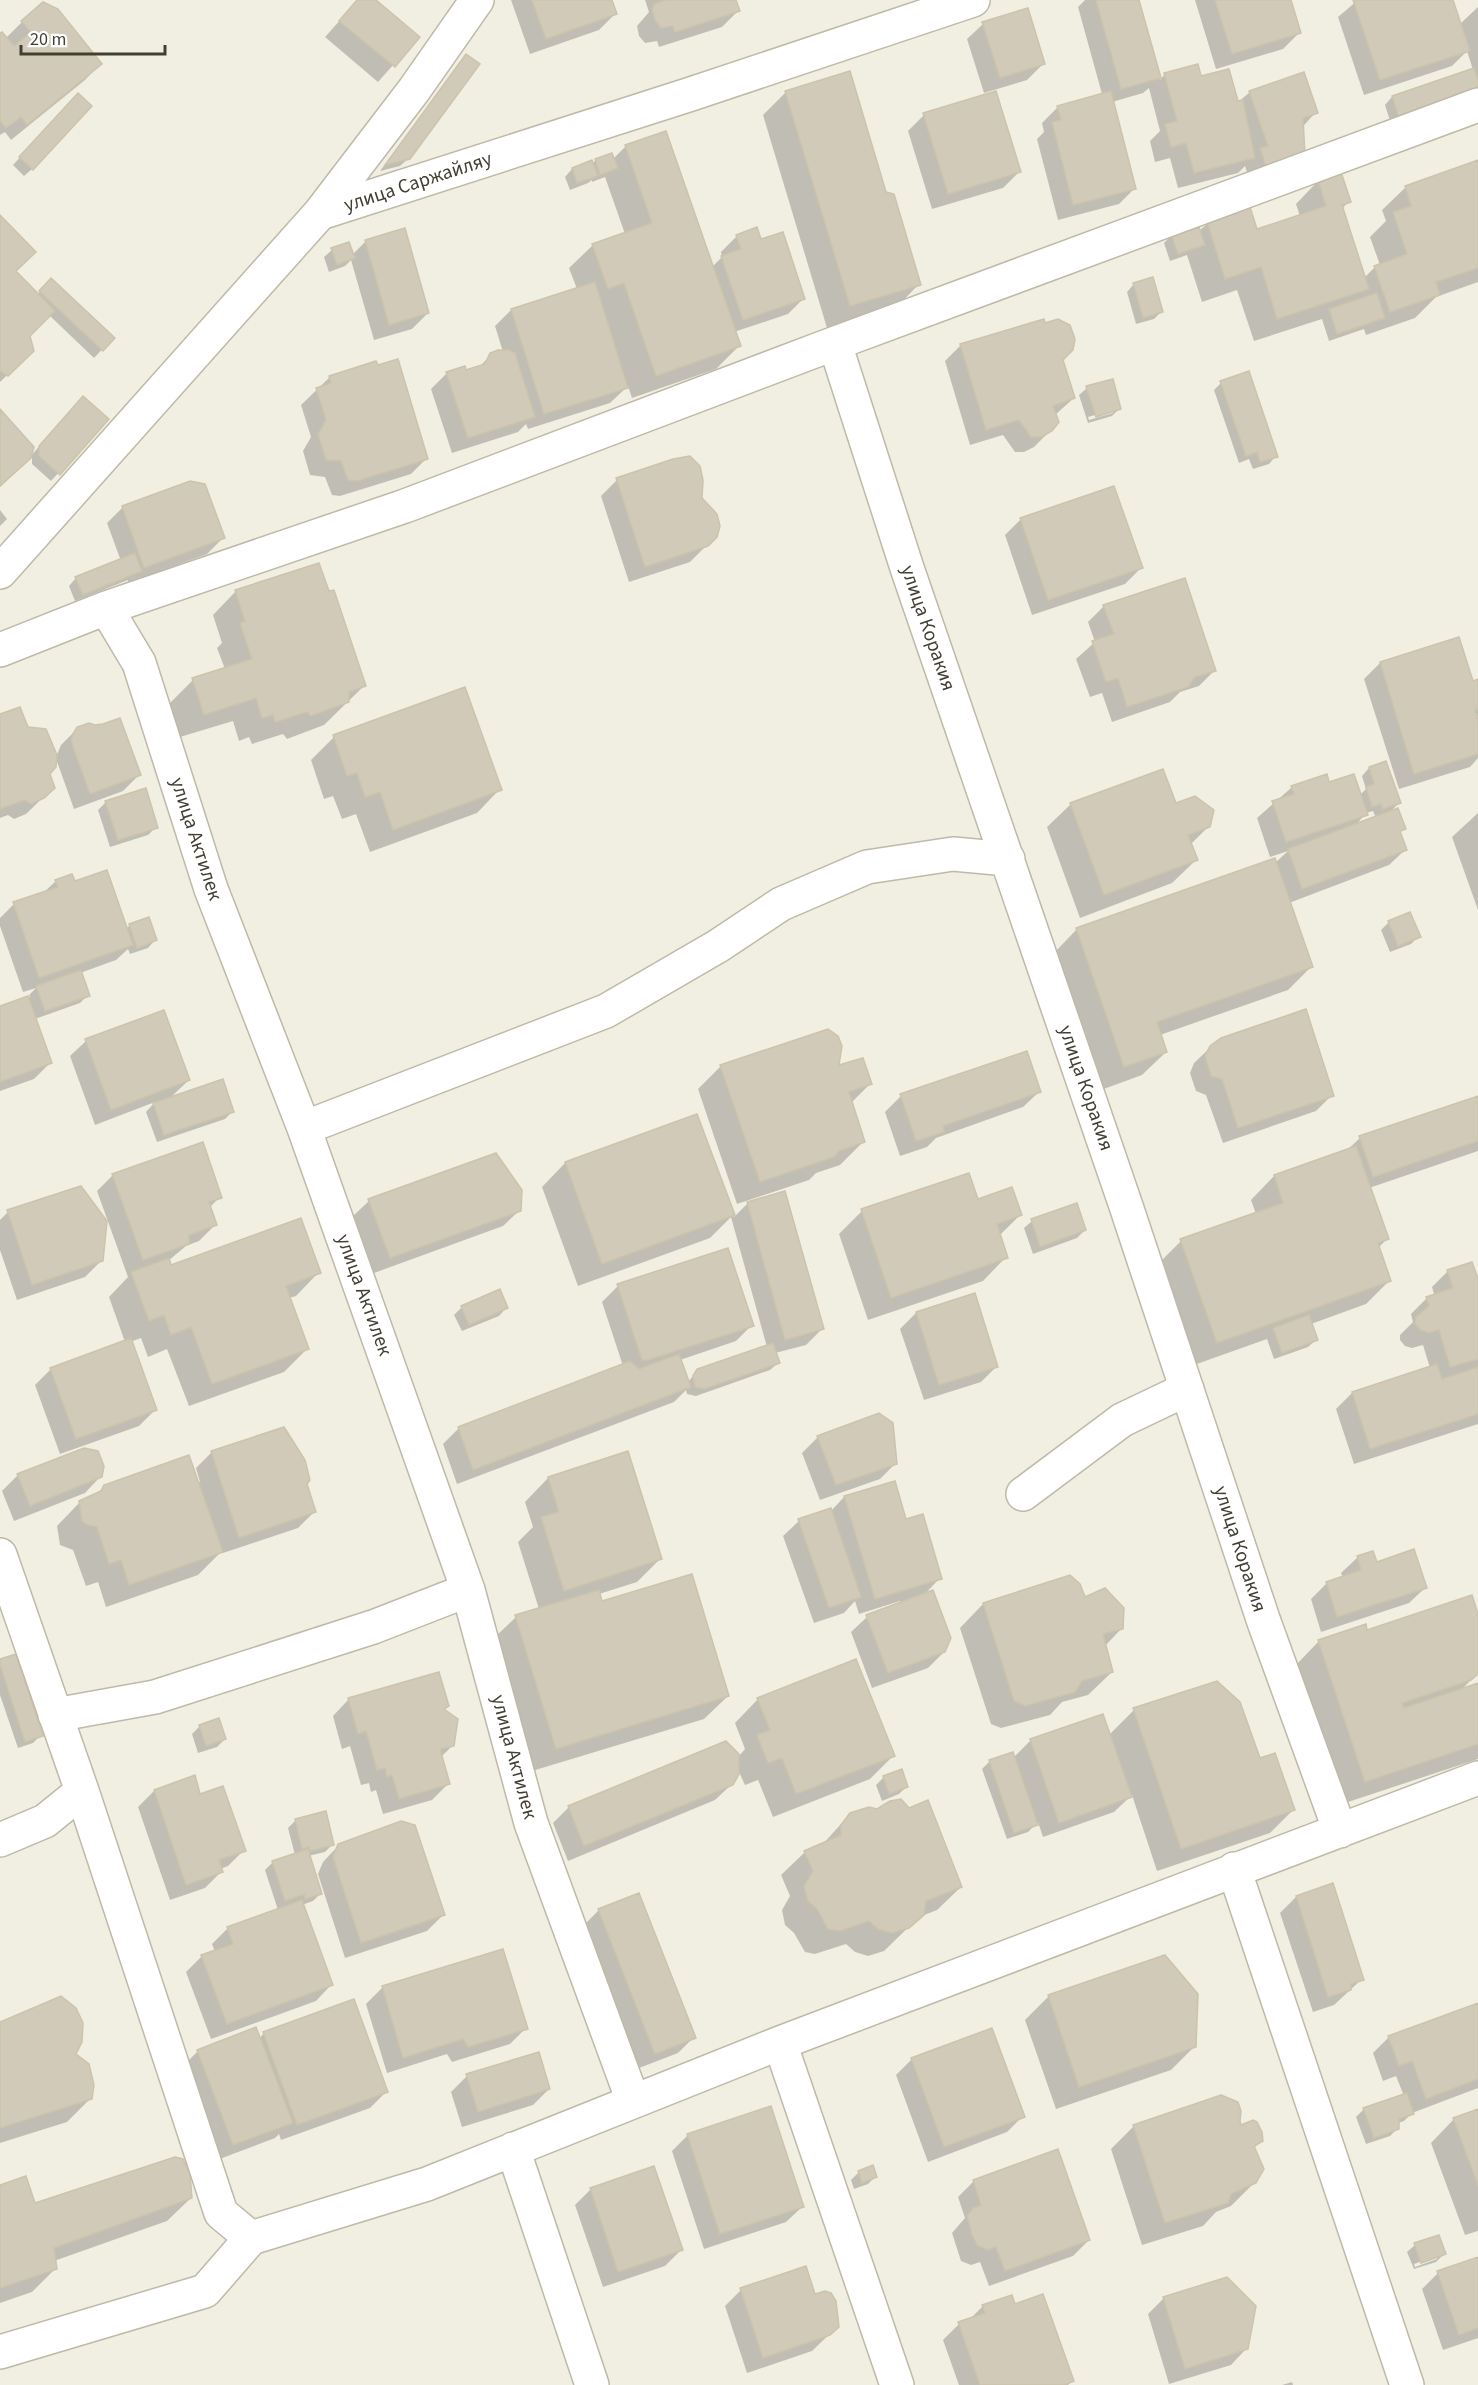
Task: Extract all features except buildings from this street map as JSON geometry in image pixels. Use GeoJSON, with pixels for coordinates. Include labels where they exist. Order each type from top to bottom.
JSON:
{"type":"FeatureCollection","features":[{"type":"Feature","properties":{"kind":"street"},"geometry":{"type":"LineString","coordinates":[[320,213],[414,90],[477,0]]}},
{"type":"Feature","properties":{"kind":"street","name":"улица Саржайляу"},"geometry":{"type":"LineString","coordinates":[[0,572],[320,213],[688,95],[973,0]]}},
{"type":"Feature","properties":{"kind":"street"},"geometry":{"type":"LineString","coordinates":[[0,650],[106,608],[405,506],[1478,105]]}},
{"type":"Feature","properties":{"kind":"street","name":"улица Коракия"},"geometry":{"type":"LineString","coordinates":[[835,344],[906,568],[1008,859],[1264,1622],[1340,1831]]}},
{"type":"Feature","properties":{"kind":"street","name":"улица Актилек"},"geometry":{"type":"LineString","coordinates":[[106,608],[139,663],[211,889],[304,1128],[468,1590],[531,1823],[633,2101]]}},
{"type":"Feature","properties":{"kind":"street"},"geometry":{"type":"LineString","coordinates":[[304,1128],[606,1011],[718,946],[781,904],[867,867],[953,854],[1008,859]]}},
{"type":"Feature","properties":{"kind":"street"},"geometry":{"type":"LineString","coordinates":[[1023,1494],[1122,1420],[1187,1389]]}},
{"type":"Feature","properties":{"kind":"street"},"geometry":{"type":"LineString","coordinates":[[0,1555],[82,1791],[221,2214],[251,2238]]}},
{"type":"Feature","properties":{"kind":"street"},"geometry":{"type":"LineString","coordinates":[[56,1715],[155,1697],[373,1627],[468,1590]]}},
{"type":"Feature","properties":{"kind":"street"},"geometry":{"type":"LineString","coordinates":[[0,2352],[205,2291],[251,2238],[427,2184],[780,2043],[1478,1778]]}},
{"type":"Feature","properties":{"kind":"street"},"geometry":{"type":"LineString","coordinates":[[0,1840],[45,1821],[82,1791]]}},
{"type":"Feature","properties":{"kind":"street"},"geometry":{"type":"LineString","coordinates":[[1234,1869],[1407,2385]]}},
{"type":"Feature","properties":{"kind":"street"},"geometry":{"type":"LineString","coordinates":[[780,2043],[897,2385]]}},
{"type":"Feature","properties":{"kind":"street"},"geometry":{"type":"LineString","coordinates":[[513,2149],[592,2385]]}}]}
